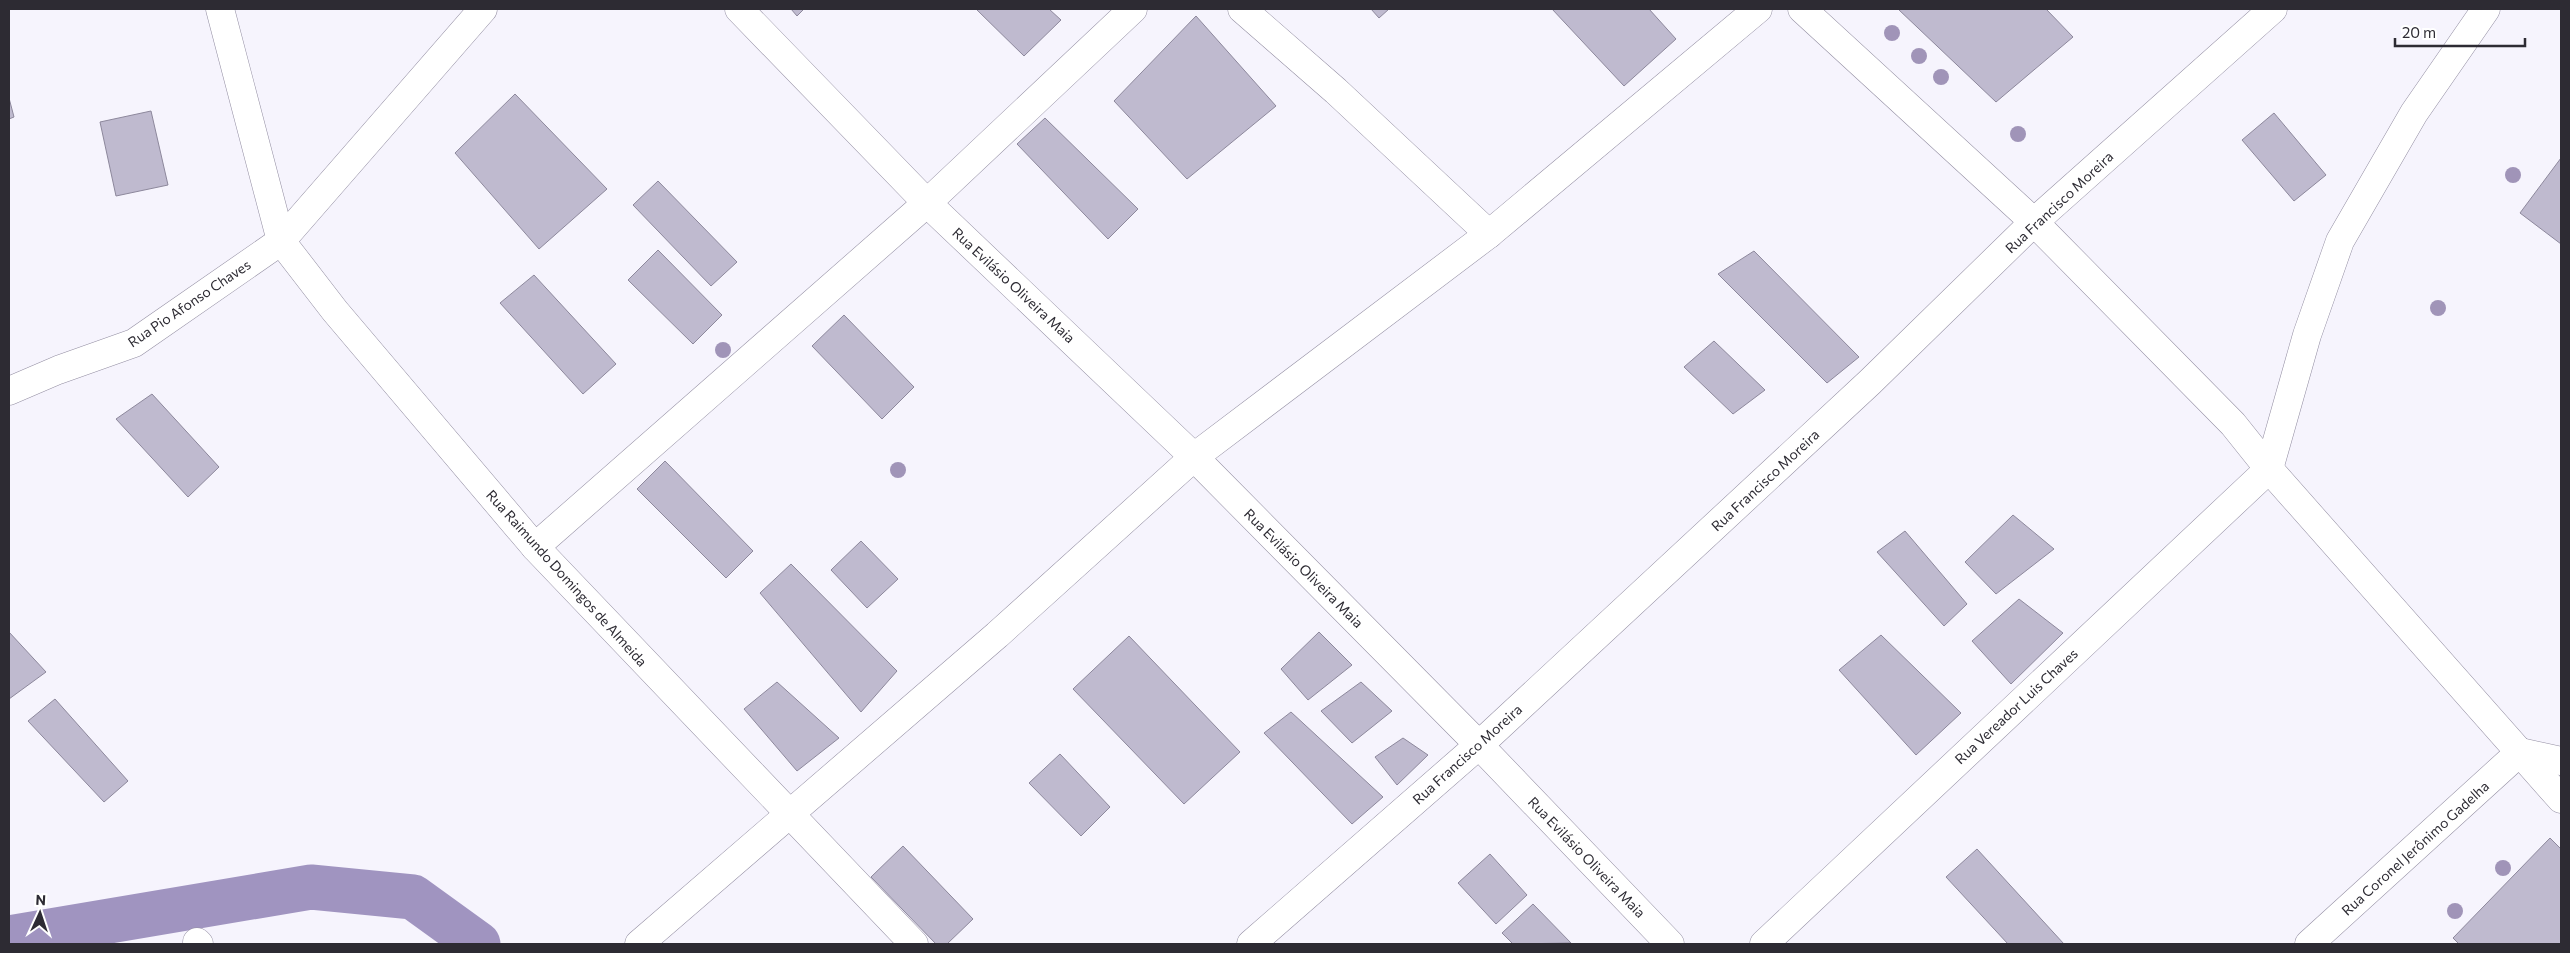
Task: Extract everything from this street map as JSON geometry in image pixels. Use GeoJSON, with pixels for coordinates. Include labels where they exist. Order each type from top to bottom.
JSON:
{"type":"FeatureCollection","features":[{"type":"Feature","properties":{"kind":"street"},"geometry":{"type":"LineString","coordinates":[[220,9],[281,241]]}},
{"type":"Feature","properties":{"kind":"street","name":"Rua Pio Afonso Chaves"},"geometry":{"type":"LineString","coordinates":[[9,391],[58,370],[134,343],[281,241],[483,9]]}},
{"type":"Feature","properties":{"kind":"street","name":"Rua Evilásio Oliveira Maia"},"geometry":{"type":"LineString","coordinates":[[739,9],[927,202],[1194,456],[1479,745],[1670,944]]}},
{"type":"Feature","properties":{"kind":"street"},"geometry":{"type":"LineString","coordinates":[[535,547],[927,202],[1134,9]]}},
{"type":"Feature","properties":{"kind":"street"},"geometry":{"type":"LineString","coordinates":[[1242,9],[1336,91],[1489,234]]}},
{"type":"Feature","properties":{"kind":"street"},"geometry":{"type":"LineString","coordinates":[[639,944],[997,635],[1194,456],[1489,234],[1758,9]]}},
{"type":"Feature","properties":{"kind":"street"},"geometry":{"type":"LineString","coordinates":[[1802,9],[2034,222],[2233,424],[2269,469],[2561,799]]}},
{"type":"Feature","properties":{"kind":"street","name":"Rua Francisco Moreira"},"geometry":{"type":"LineString","coordinates":[[1251,944],[1479,745],[1870,382],[2034,222],[2273,9]]}},
{"type":"Feature","properties":{"kind":"street"},"geometry":{"type":"LineString","coordinates":[[2269,469],[2307,335],[2340,241],[2414,112],[2486,9]]}},
{"type":"Feature","properties":{"kind":"street","name":"Rua Raimundo Domingos de Almeida"},"geometry":{"type":"LineString","coordinates":[[281,241],[335,311],[535,547],[788,815],[914,944]]}},
{"type":"Feature","properties":{"kind":"street","name":"Rua Vereador Luis Chaves"},"geometry":{"type":"LineString","coordinates":[[1764,944],[2269,469]]}},
{"type":"Feature","properties":{"kind":"street"},"geometry":{"type":"LineString","coordinates":[[2520,752],[2561,761]]}},
{"type":"Feature","properties":{"kind":"street","name":"Rua Coronel Jerônimo Gadelha"},"geometry":{"type":"LineString","coordinates":[[2310,944],[2520,752]]}},
{"type":"Feature","properties":{"kind":"building"},"geometry":{"type":"Polygon","coordinates":[[[791,9],[804,9],[797,16],[791,9]]]}},
{"type":"Feature","properties":{"kind":"building"},"geometry":{"type":"Polygon","coordinates":[[[976,9],[1049,9],[1061,20],[1024,56],[976,9]]]}},
{"type":"Feature","properties":{"kind":"building"},"geometry":{"type":"Polygon","coordinates":[[[1371,9],[1389,9],[1379,18],[1371,9]]]}},
{"type":"Feature","properties":{"kind":"building"},"geometry":{"type":"Polygon","coordinates":[[[1552,9],[1649,9],[1676,39],[1624,86],[1552,9]]]}},
{"type":"Feature","properties":{"kind":"building"},"geometry":{"type":"Polygon","coordinates":[[[1898,9],[2046,9],[2073,37],[1996,102],[1898,9]]]}},
{"type":"Feature","properties":{"kind":"building"},"geometry":{"type":"Polygon","coordinates":[[[1196,16],[1276,106],[1187,179],[1114,101],[1196,16]]]}},
{"type":"Feature","properties":{"kind":"building"},"geometry":{"type":"Polygon","coordinates":[[[515,94],[607,189],[539,249],[455,153],[515,94]]]}},
{"type":"Feature","properties":{"kind":"building"},"geometry":{"type":"Polygon","coordinates":[[[9,98],[14,117],[9,119],[9,98]]]}},
{"type":"Feature","properties":{"kind":"building"},"geometry":{"type":"Polygon","coordinates":[[[151,111],[168,185],[116,196],[100,122],[151,111]]]}},
{"type":"Feature","properties":{"kind":"building"},"geometry":{"type":"Polygon","coordinates":[[[2274,113],[2326,175],[2294,201],[2242,140],[2274,113]]]}},
{"type":"Feature","properties":{"kind":"building"},"geometry":{"type":"Polygon","coordinates":[[[1045,118],[1138,209],[1108,239],[1017,144],[1045,118]]]}},
{"type":"Feature","properties":{"kind":"building"},"geometry":{"type":"Polygon","coordinates":[[[2561,158],[2561,244],[2520,213],[2561,158]]]}},
{"type":"Feature","properties":{"kind":"building"},"geometry":{"type":"Polygon","coordinates":[[[658,181],[737,262],[711,286],[633,205],[658,181]]]}},
{"type":"Feature","properties":{"kind":"building"},"geometry":{"type":"Polygon","coordinates":[[[658,250],[722,315],[693,344],[628,280],[658,250]]]}},
{"type":"Feature","properties":{"kind":"building"},"geometry":{"type":"Polygon","coordinates":[[[1754,251],[1859,357],[1827,383],[1718,274],[1754,251]]]}},
{"type":"Feature","properties":{"kind":"building"},"geometry":{"type":"Polygon","coordinates":[[[534,275],[616,364],[583,394],[500,303],[534,275]]]}},
{"type":"Feature","properties":{"kind":"building"},"geometry":{"type":"Polygon","coordinates":[[[844,315],[914,387],[882,419],[812,346],[844,315]]]}},
{"type":"Feature","properties":{"kind":"building"},"geometry":{"type":"Polygon","coordinates":[[[1714,341],[1765,390],[1733,414],[1684,367],[1714,341]]]}},
{"type":"Feature","properties":{"kind":"building"},"geometry":{"type":"Polygon","coordinates":[[[152,394],[219,467],[188,497],[116,419],[152,394]]]}},
{"type":"Feature","properties":{"kind":"building"},"geometry":{"type":"Polygon","coordinates":[[[665,461],[753,551],[726,578],[637,489],[665,461]]]}},
{"type":"Feature","properties":{"kind":"building"},"geometry":{"type":"Polygon","coordinates":[[[2013,515],[2054,549],[1996,594],[1965,562],[2013,515]]]}},
{"type":"Feature","properties":{"kind":"building"},"geometry":{"type":"Polygon","coordinates":[[[1905,531],[1967,604],[1944,626],[1877,552],[1905,531]]]}},
{"type":"Feature","properties":{"kind":"building"},"geometry":{"type":"Polygon","coordinates":[[[861,541],[898,579],[867,608],[831,570],[861,541]]]}},
{"type":"Feature","properties":{"kind":"building"},"geometry":{"type":"Polygon","coordinates":[[[791,564],[897,671],[861,712],[760,593],[791,564]]]}},
{"type":"Feature","properties":{"kind":"building"},"geometry":{"type":"Polygon","coordinates":[[[2019,599],[2063,633],[2011,684],[1972,641],[2019,599]]]}},
{"type":"Feature","properties":{"kind":"building"},"geometry":{"type":"Polygon","coordinates":[[[9,632],[46,672],[9,699],[9,632]]]}},
{"type":"Feature","properties":{"kind":"building"},"geometry":{"type":"Polygon","coordinates":[[[1319,632],[1352,665],[1308,700],[1281,669],[1319,632]]]}},
{"type":"Feature","properties":{"kind":"building"},"geometry":{"type":"Polygon","coordinates":[[[1881,635],[1961,713],[1916,755],[1839,670],[1881,635]]]}},
{"type":"Feature","properties":{"kind":"building"},"geometry":{"type":"Polygon","coordinates":[[[1129,636],[1240,752],[1184,804],[1073,689],[1129,636]]]}},
{"type":"Feature","properties":{"kind":"building"},"geometry":{"type":"Polygon","coordinates":[[[777,682],[839,738],[797,771],[744,709],[777,682]]]}},
{"type":"Feature","properties":{"kind":"building"},"geometry":{"type":"Polygon","coordinates":[[[1361,682],[1392,711],[1352,743],[1321,711],[1361,682]]]}},
{"type":"Feature","properties":{"kind":"building"},"geometry":{"type":"Polygon","coordinates":[[[55,699],[128,781],[104,802],[28,721],[55,699]]]}},
{"type":"Feature","properties":{"kind":"building"},"geometry":{"type":"Polygon","coordinates":[[[1291,712],[1383,797],[1352,824],[1264,733],[1291,712]]]}},
{"type":"Feature","properties":{"kind":"building"},"geometry":{"type":"Polygon","coordinates":[[[1403,738],[1428,755],[1397,785],[1375,757],[1403,738]]]}},
{"type":"Feature","properties":{"kind":"building"},"geometry":{"type":"Polygon","coordinates":[[[1060,754],[1110,807],[1081,836],[1029,783],[1060,754]]]}},
{"type":"Feature","properties":{"kind":"building"},"geometry":{"type":"Polygon","coordinates":[[[2550,838],[2561,849],[2561,944],[2459,944],[2453,938],[2550,838]]]}},
{"type":"Feature","properties":{"kind":"building"},"geometry":{"type":"Polygon","coordinates":[[[903,846],[973,919],[947,944],[936,944],[871,877],[903,846]]]}},
{"type":"Feature","properties":{"kind":"building"},"geometry":{"type":"Polygon","coordinates":[[[1977,849],[2064,944],[2008,944],[1946,877],[1977,849]]]}},
{"type":"Feature","properties":{"kind":"building"},"geometry":{"type":"Polygon","coordinates":[[[1490,854],[1527,895],[1496,924],[1458,883],[1490,854]]]}},
{"type":"Feature","properties":{"kind":"building"},"geometry":{"type":"Polygon","coordinates":[[[1533,904],[1571,943],[1513,944],[1502,933],[1533,904]]]}},
{"type":"Feature","properties":{"kind":"waterway"},"geometry":{"type":"LineString","coordinates":[[9,938],[311,887],[413,897],[478,944]]}}]}
